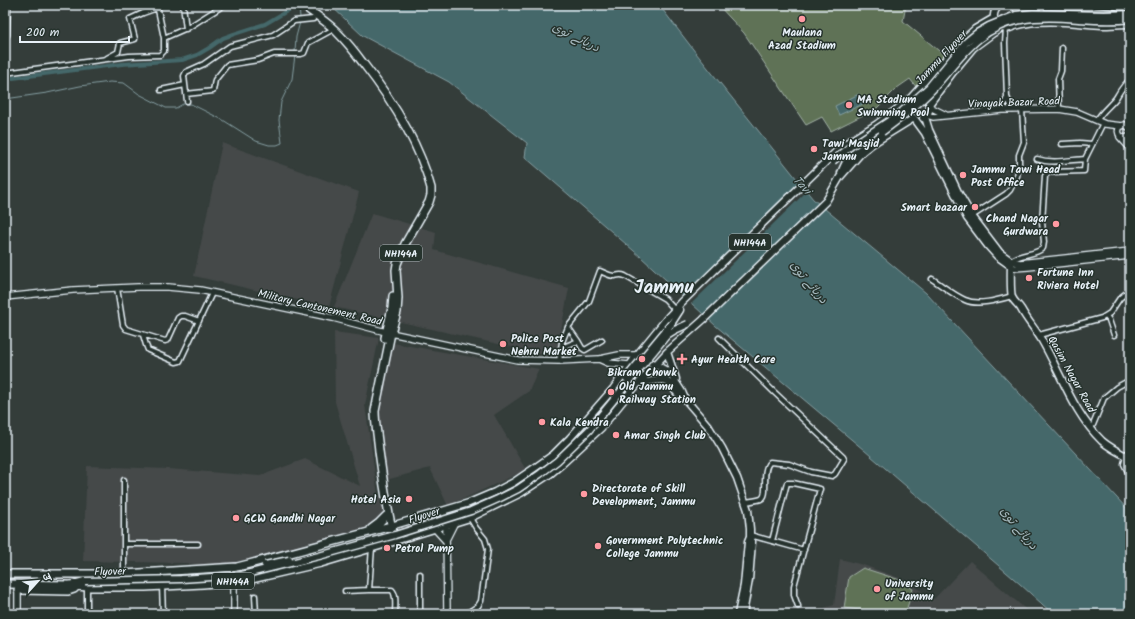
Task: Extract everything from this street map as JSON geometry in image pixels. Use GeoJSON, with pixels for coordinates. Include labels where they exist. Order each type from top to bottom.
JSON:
{"type":"FeatureCollection","features":[{"type":"Feature","properties":{"kind":"highway","name":"NH144A"},"geometry":{"type":"LineString","coordinates":[[5,584],[18,587],[78,586],[86,584],[162,586],[248,580],[321,563],[393,542],[386,516],[372,422],[375,386],[398,305],[397,264],[405,244],[429,202],[431,195],[430,184],[411,136],[388,96],[376,80],[331,26],[294,5]]}},
{"type":"Feature","properties":{"kind":"highway","name":"NH144A"},"geometry":{"type":"LineString","coordinates":[[302,5],[313,19],[330,31],[343,43],[378,88],[394,113],[410,145],[427,191],[426,200],[405,237],[394,261],[392,277],[393,301],[375,416],[389,526]]}},
{"type":"Feature","properties":{"kind":"highway"},"geometry":{"type":"LineString","coordinates":[[366,532],[386,516]]}},
{"type":"Feature","properties":{"kind":"highway","name":"NH144A"},"geometry":{"type":"LineString","coordinates":[[5,574],[124,574],[234,567],[389,526]]}},
{"type":"Feature","properties":{"kind":"highway"},"geometry":{"type":"LineString","coordinates":[[18,587],[68,591],[78,586]]}},
{"type":"Feature","properties":{"kind":"main road"},"geometry":{"type":"LineString","coordinates":[[998,6],[994,14],[994,18],[997,24],[1004,28]]}},
{"type":"Feature","properties":{"kind":"main road"},"geometry":{"type":"LineString","coordinates":[[1015,7],[1042,7],[1128,13]]}},
{"type":"Feature","properties":{"kind":"main road"},"geometry":{"type":"LineString","coordinates":[[1015,7],[1019,13],[1018,22],[1015,26]]}},
{"type":"Feature","properties":{"kind":"main road","name":"Jammu Flyover"},"geometry":{"type":"LineString","coordinates":[[813,178],[851,146],[898,115],[929,87],[966,42],[989,26],[1016,15],[1033,13],[1104,15],[1128,13]]}},
{"type":"Feature","properties":{"kind":"main road","name":"Jammu Flyover"},"geometry":{"type":"LineString","coordinates":[[840,177],[840,174],[848,159],[855,150],[901,119],[932,90],[970,46],[980,37],[998,27],[1020,20],[1052,17],[1128,22]]}},
{"type":"Feature","properties":{"kind":"main road"},"geometry":{"type":"LineString","coordinates":[[813,178],[844,144],[878,124],[910,99],[964,39],[975,29],[994,18]]}},
{"type":"Feature","properties":{"kind":"main road"},"geometry":{"type":"LineString","coordinates":[[393,542],[470,518],[521,493],[550,474],[562,464],[601,428],[626,397],[667,352],[826,201],[840,177],[859,155],[914,118],[918,119],[926,116],[929,112],[930,105],[953,72],[973,48],[982,40],[1004,28],[1024,23],[1053,22],[1104,25],[1128,22]]}},
{"type":"Feature","properties":{"kind":"main road"},"geometry":{"type":"LineString","coordinates":[[930,105],[924,97],[920,95],[910,99],[907,106],[907,111],[925,133],[967,218],[997,256],[1011,263]]}},
{"type":"Feature","properties":{"kind":"main road"},"geometry":{"type":"LineString","coordinates":[[926,116],[929,130],[958,192],[972,216],[1000,253],[1011,263],[1012,296]]}},
{"type":"Feature","properties":{"kind":"main road","name":"NH144A"},"geometry":{"type":"LineString","coordinates":[[678,310],[813,178]]}},
{"type":"Feature","properties":{"kind":"main road","name":"Qasim Nagar Road"},"geometry":{"type":"LineString","coordinates":[[1012,296],[1023,314],[1041,334],[1080,406],[1093,425],[1109,441],[1128,455]]}},
{"type":"Feature","properties":{"kind":"main road"},"geometry":{"type":"LineString","coordinates":[[389,526],[469,503],[514,482],[536,467],[552,455],[570,438],[613,389],[629,365],[661,326],[678,310]]}},
{"type":"Feature","properties":{"kind":"main road","name":"Flyover"},"geometry":{"type":"LineString","coordinates":[[249,564],[265,565],[318,553],[394,532],[470,508],[516,486],[539,471],[555,458],[587,428],[671,324],[678,310]]}},
{"type":"Feature","properties":{"kind":"main road","name":"Flyover"},"geometry":{"type":"LineString","coordinates":[[67,585],[182,580],[242,575],[266,570],[395,535],[471,510],[498,499],[518,489],[540,474],[576,444],[667,335],[688,324],[701,321]]}},
{"type":"Feature","properties":{"kind":"main road","name":"Qasim Nagar Road"},"geometry":{"type":"LineString","coordinates":[[1041,334],[1074,404],[1083,418],[1103,441],[1114,450],[1128,455]]}},
{"type":"Feature","properties":{"kind":"main road"},"geometry":{"type":"LineString","coordinates":[[667,352],[679,387]]}},
{"type":"Feature","properties":{"kind":"main road"},"geometry":{"type":"LineString","coordinates":[[637,355],[669,372],[685,399],[709,428],[722,448],[733,470],[745,502],[752,542],[749,580],[743,614]]}},
{"type":"Feature","properties":{"kind":"main road"},"geometry":{"type":"LineString","coordinates":[[629,365],[659,375],[685,399]]}},
{"type":"Feature","properties":{"kind":"main road"},"geometry":{"type":"LineString","coordinates":[[621,377],[629,374],[635,380],[627,392],[626,397]]}},
{"type":"Feature","properties":{"kind":"main road"},"geometry":{"type":"LineString","coordinates":[[639,383],[665,380]]}},
{"type":"Feature","properties":{"kind":"main road"},"geometry":{"type":"LineString","coordinates":[[738,614],[744,585],[748,542],[750,536]]}},
{"type":"Feature","properties":{"kind":"street"},"geometry":{"type":"LineString","coordinates":[[7,35],[8,5]]}},
{"type":"Feature","properties":{"kind":"street"},"geometry":{"type":"LineString","coordinates":[[183,5],[186,29]]}},
{"type":"Feature","properties":{"kind":"street"},"geometry":{"type":"LineString","coordinates":[[164,38],[186,29],[224,5]]}},
{"type":"Feature","properties":{"kind":"street"},"geometry":{"type":"LineString","coordinates":[[1125,5],[1128,13],[1128,22]]}},
{"type":"Feature","properties":{"kind":"street"},"geometry":{"type":"LineString","coordinates":[[5,73],[103,60],[129,56],[160,54],[164,51],[164,38],[157,7],[130,19],[135,39],[120,43],[118,52],[103,60]]}},
{"type":"Feature","properties":{"kind":"street"},"geometry":{"type":"LineString","coordinates":[[187,101],[184,76],[186,72],[204,64],[227,47],[237,43],[273,35],[294,21],[313,19]]}},
{"type":"Feature","properties":{"kind":"street"},"geometry":{"type":"LineString","coordinates":[[1004,28],[1007,97],[1013,110]]}},
{"type":"Feature","properties":{"kind":"street"},"geometry":{"type":"LineString","coordinates":[[186,94],[213,91],[215,80],[227,65],[258,60],[274,54],[304,53],[310,42],[330,31]]}},
{"type":"Feature","properties":{"kind":"street"},"geometry":{"type":"LineString","coordinates":[[1059,109],[1058,79],[1061,71],[1062,48]]}},
{"type":"Feature","properties":{"kind":"street"},"geometry":{"type":"LineString","coordinates":[[1011,263],[1015,258],[1036,253],[1043,248],[1044,242],[1042,222],[1045,176],[1050,172],[1084,170],[1084,159],[1102,122],[1102,112],[1116,98],[1121,88],[1130,80]]}},
{"type":"Feature","properties":{"kind":"street"},"geometry":{"type":"LineString","coordinates":[[161,90],[185,85]]}},
{"type":"Feature","properties":{"kind":"street"},"geometry":{"type":"LineString","coordinates":[[1002,110],[1007,97]]}},
{"type":"Feature","properties":{"kind":"street"},"geometry":{"type":"LineString","coordinates":[[930,105],[946,115]]}},
{"type":"Feature","properties":{"kind":"street","name":"Vinayak Bazar Road"},"geometry":{"type":"LineString","coordinates":[[926,116],[933,117],[1002,110],[1059,109],[1077,112],[1102,122]]}},
{"type":"Feature","properties":{"kind":"street"},"geometry":{"type":"LineString","coordinates":[[972,216],[1010,190],[1019,168],[1019,155],[1024,142],[1022,110]]}},
{"type":"Feature","properties":{"kind":"street"},"geometry":{"type":"LineString","coordinates":[[1102,122],[1127,126]]}},
{"type":"Feature","properties":{"kind":"street"},"geometry":{"type":"LineString","coordinates":[[1102,122],[1120,136],[1130,148]]}},
{"type":"Feature","properties":{"kind":"street"},"geometry":{"type":"LineString","coordinates":[[1120,136],[1118,130],[1127,126]]}},
{"type":"Feature","properties":{"kind":"street"},"geometry":{"type":"LineString","coordinates":[[1120,136],[1124,138],[1130,137]]}},
{"type":"Feature","properties":{"kind":"street"},"geometry":{"type":"LineString","coordinates":[[1062,144],[1080,142],[1092,144]]}},
{"type":"Feature","properties":{"kind":"street"},"geometry":{"type":"LineString","coordinates":[[1037,158],[1056,161],[1084,159]]}},
{"type":"Feature","properties":{"kind":"street"},"geometry":{"type":"LineString","coordinates":[[1011,263],[1130,251]]}},
{"type":"Feature","properties":{"kind":"street"},"geometry":{"type":"LineString","coordinates":[[1011,263],[1014,268],[1130,256]]}},
{"type":"Feature","properties":{"kind":"street"},"geometry":{"type":"LineString","coordinates":[[559,361],[564,336],[568,327],[589,301],[600,271],[608,275],[615,276],[620,274],[625,276],[665,299],[678,310]]}},
{"type":"Feature","properties":{"kind":"street"},"geometry":{"type":"LineString","coordinates":[[932,279],[966,301],[993,302],[1012,296]]}},
{"type":"Feature","properties":{"kind":"street","name":"Military Cantonement Road"},"geometry":{"type":"LineString","coordinates":[[5,297],[73,290],[138,287],[168,287],[200,290],[333,318],[389,333],[518,360],[599,360],[608,363],[629,365]]}},
{"type":"Feature","properties":{"kind":"street"},"geometry":{"type":"LineString","coordinates":[[116,288],[124,327],[126,329],[164,342],[168,340],[178,318],[181,316],[198,321]]}},
{"type":"Feature","properties":{"kind":"street"},"geometry":{"type":"LineString","coordinates":[[1041,334],[1098,320],[1106,316],[1120,298],[1130,290]]}},
{"type":"Feature","properties":{"kind":"street"},"geometry":{"type":"LineString","coordinates":[[143,335],[148,350],[177,362],[182,358],[212,292]]}},
{"type":"Feature","properties":{"kind":"street"},"geometry":{"type":"LineString","coordinates":[[1106,316],[1109,320],[1114,335]]}},
{"type":"Feature","properties":{"kind":"street"},"geometry":{"type":"LineString","coordinates":[[568,327],[582,348],[585,350],[602,340]]}},
{"type":"Feature","properties":{"kind":"street"},"geometry":{"type":"LineString","coordinates":[[719,338],[843,457],[844,460],[832,476],[811,472],[789,464],[770,462],[766,468],[766,493],[764,497],[762,499],[745,502]]}},
{"type":"Feature","properties":{"kind":"street"},"geometry":{"type":"LineString","coordinates":[[561,348],[578,341]]}},
{"type":"Feature","properties":{"kind":"street"},"geometry":{"type":"LineString","coordinates":[[599,360],[619,355],[637,355]]}},
{"type":"Feature","properties":{"kind":"street"},"geometry":{"type":"LineString","coordinates":[[1093,425],[1104,398],[1117,387],[1130,380]]}},
{"type":"Feature","properties":{"kind":"street"},"geometry":{"type":"LineString","coordinates":[[1128,455],[1124,464],[1130,476]]}},
{"type":"Feature","properties":{"kind":"street"},"geometry":{"type":"LineString","coordinates":[[124,480],[124,574]]}},
{"type":"Feature","properties":{"kind":"street"},"geometry":{"type":"LineString","coordinates":[[772,541],[786,484],[793,483],[820,489],[794,592],[798,606]]}},
{"type":"Feature","properties":{"kind":"street"},"geometry":{"type":"LineString","coordinates":[[444,511],[446,525],[447,614]]}},
{"type":"Feature","properties":{"kind":"street"},"geometry":{"type":"LineString","coordinates":[[466,614],[479,605],[488,552],[485,539],[470,518]]}},
{"type":"Feature","properties":{"kind":"street"},"geometry":{"type":"LineString","coordinates":[[445,540],[455,522]]}},
{"type":"Feature","properties":{"kind":"street"},"geometry":{"type":"LineString","coordinates":[[435,529],[445,540]]}},
{"type":"Feature","properties":{"kind":"street"},"geometry":{"type":"LineString","coordinates":[[750,536],[804,550]]}},
{"type":"Feature","properties":{"kind":"street"},"geometry":{"type":"LineString","coordinates":[[124,544],[198,544]]}},
{"type":"Feature","properties":{"kind":"street"},"geometry":{"type":"LineString","coordinates":[[369,590],[372,548]]}},
{"type":"Feature","properties":{"kind":"street"},"geometry":{"type":"LineString","coordinates":[[234,567],[234,614]]}},
{"type":"Feature","properties":{"kind":"street"},"geometry":{"type":"LineString","coordinates":[[420,574],[420,614]]}},
{"type":"Feature","properties":{"kind":"street"},"geometry":{"type":"LineString","coordinates":[[86,584],[87,614]]}},
{"type":"Feature","properties":{"kind":"street"},"geometry":{"type":"LineString","coordinates":[[162,586],[163,614]]}},
{"type":"Feature","properties":{"kind":"street"},"geometry":{"type":"LineString","coordinates":[[18,587],[18,614]]}},
{"type":"Feature","properties":{"kind":"street"},"geometry":{"type":"LineString","coordinates":[[345,592],[393,590],[395,595],[395,614]]}},
{"type":"Feature","properties":{"kind":"street"},"geometry":{"type":"LineString","coordinates":[[255,596],[256,614]]}},
{"type":"Feature","properties":{"kind":"shaded area"},"geometry":{"type":"Polygon","coordinates":[[[222,143],[359,192],[329,307],[194,276],[222,143]]]}},
{"type":"Feature","properties":{"kind":"shaded area"},"geometry":{"type":"Polygon","coordinates":[[[372,213],[436,232],[434,250],[569,288],[556,357],[334,307],[372,213]]]}},
{"type":"Feature","properties":{"kind":"shaded area","name":"GCW Gandhi Nagar"},"geometry":{"type":"Polygon","coordinates":[[[334,332],[379,338],[365,405],[378,495],[385,498],[388,526],[237,567],[184,563],[83,561],[87,466],[168,469],[260,476],[305,459],[360,486],[335,402],[334,332]]]}},
{"type":"Feature","properties":{"kind":"shaded area"},"geometry":{"type":"Polygon","coordinates":[[[393,343],[539,369],[529,391],[494,415],[526,470],[448,506],[430,468],[386,480],[378,413],[393,343]]]}},
{"type":"Feature","properties":{"kind":"shaded area","name":"University of Jammu"},"geometry":{"type":"Polygon","coordinates":[[[840,559],[863,565],[902,579],[934,599],[970,561],[1031,614],[804,614],[834,605],[840,559]]]}},
{"type":"Feature","properties":{"kind":"green space"},"geometry":{"type":"Polygon","coordinates":[[[718,5],[906,5],[903,21],[944,55],[917,88],[910,79],[897,88],[877,108],[831,131],[822,117],[806,125],[744,33],[718,5]]]}},
{"type":"Feature","properties":{"kind":"green space"},"geometry":{"type":"Polygon","coordinates":[[[863,568],[897,579],[913,589],[905,614],[892,614],[844,608],[849,577],[863,568]]]}},
{"type":"Feature","properties":{"kind":"water","name":"دریائے توی"},"geometry":{"type":"Polygon","coordinates":[[[330,5],[659,5],[813,199],[926,293],[1130,512],[1130,614],[1053,614],[864,450],[716,326],[641,257],[525,157],[527,143],[449,82],[363,36],[330,5]]]}},
{"type":"Feature","properties":{"kind":"water","name":"MA Stadium Swimming Pool"},"geometry":{"type":"Polygon","coordinates":[[[859,94],[863,104],[839,115],[835,106],[859,94]]]}},
{"type":"Feature","properties":{"kind":"pier"},"geometry":{"type":"Polygon","coordinates":[[[802,181],[808,190],[690,305],[682,297],[802,181]]]}},
{"type":"Feature","properties":{"kind":"waterway"},"geometry":{"type":"LineString","coordinates":[[5,79],[122,64],[182,60],[197,55],[223,38],[265,24],[295,5]]}},
{"type":"Feature","properties":{"kind":"waterway"},"geometry":{"type":"LineString","coordinates":[[299,6],[300,18]]}},
{"type":"Feature","properties":{"kind":"waterway"},"geometry":{"type":"LineString","coordinates":[[295,52],[296,37],[300,22]]}},
{"type":"Feature","properties":{"kind":"waterway"},"geometry":{"type":"LineString","coordinates":[[5,99],[47,93],[80,86],[110,82],[124,83],[139,94],[166,108],[176,108],[183,104],[191,104],[223,120],[256,141],[269,145],[277,145],[282,143],[279,120],[281,102],[292,79],[295,55]]}},
{"type":"Feature","properties":{"kind":"place","name":"Maulana Azad Stadium"},"geometry":{"type":"Point","coordinates":[802,19]}},
{"type":"Feature","properties":{"kind":"place","name":"MA Stadium Swimming Pool"},"geometry":{"type":"Point","coordinates":[849,105]}},
{"type":"Feature","properties":{"kind":"place","name":"Tawi Masjid Jammu"},"geometry":{"type":"Point","coordinates":[814,149]}},
{"type":"Feature","properties":{"kind":"place","name":"Jammu Tawi Head Post Office"},"geometry":{"type":"Point","coordinates":[963,175]}},
{"type":"Feature","properties":{"kind":"place","name":"Smart bazaar"},"geometry":{"type":"Point","coordinates":[975,207]}},
{"type":"Feature","properties":{"kind":"place","name":"Chand Nagar Gurdwara"},"geometry":{"type":"Point","coordinates":[1056,224]}},
{"type":"Feature","properties":{"kind":"place","name":"Fortune Inn Riviera Hotel"},"geometry":{"type":"Point","coordinates":[1029,278]}},
{"type":"Feature","properties":{"kind":"place","name":"Police Post Nehru Market"},"geometry":{"type":"Point","coordinates":[503,344]}},
{"type":"Feature","properties":{"kind":"place","name":"Bikram Chowk"},"geometry":{"type":"Point","coordinates":[642,359]}},
{"type":"Feature","properties":{"kind":"place","name":"Ayur Health Care"},"geometry":{"type":"Point","coordinates":[682,359]}},
{"type":"Feature","properties":{"kind":"place","name":"Old Jammu Railway Station"},"geometry":{"type":"Point","coordinates":[611,392]}},
{"type":"Feature","properties":{"kind":"place","name":"Kala Kendra"},"geometry":{"type":"Point","coordinates":[542,422]}},
{"type":"Feature","properties":{"kind":"place","name":"Amar Singh Club"},"geometry":{"type":"Point","coordinates":[616,435]}},
{"type":"Feature","properties":{"kind":"place","name":"Directorate of Skill Development, Jammu"},"geometry":{"type":"Point","coordinates":[584,494]}},
{"type":"Feature","properties":{"kind":"place","name":"Hotel Asia"},"geometry":{"type":"Point","coordinates":[409,499]}},
{"type":"Feature","properties":{"kind":"place","name":"GCW Gandhi Nagar"},"geometry":{"type":"Point","coordinates":[236,518]}},
{"type":"Feature","properties":{"kind":"place","name":"Government Polytechnic College Jammu"},"geometry":{"type":"Point","coordinates":[598,546]}},
{"type":"Feature","properties":{"kind":"place","name":"Petrol Pump"},"geometry":{"type":"Point","coordinates":[387,548]}},
{"type":"Feature","properties":{"kind":"place","name":"University of Jammu"},"geometry":{"type":"Point","coordinates":[877,589]}},
{"type":"Feature","properties":{"kind":"district","name":"Jammu"},"geometry":{"type":"Point","coordinates":[664,286]}},
{"type":"Feature","properties":{"kind":"water label","name":"Tavi"},"geometry":{"type":"Point","coordinates":[802,185]}}]}
